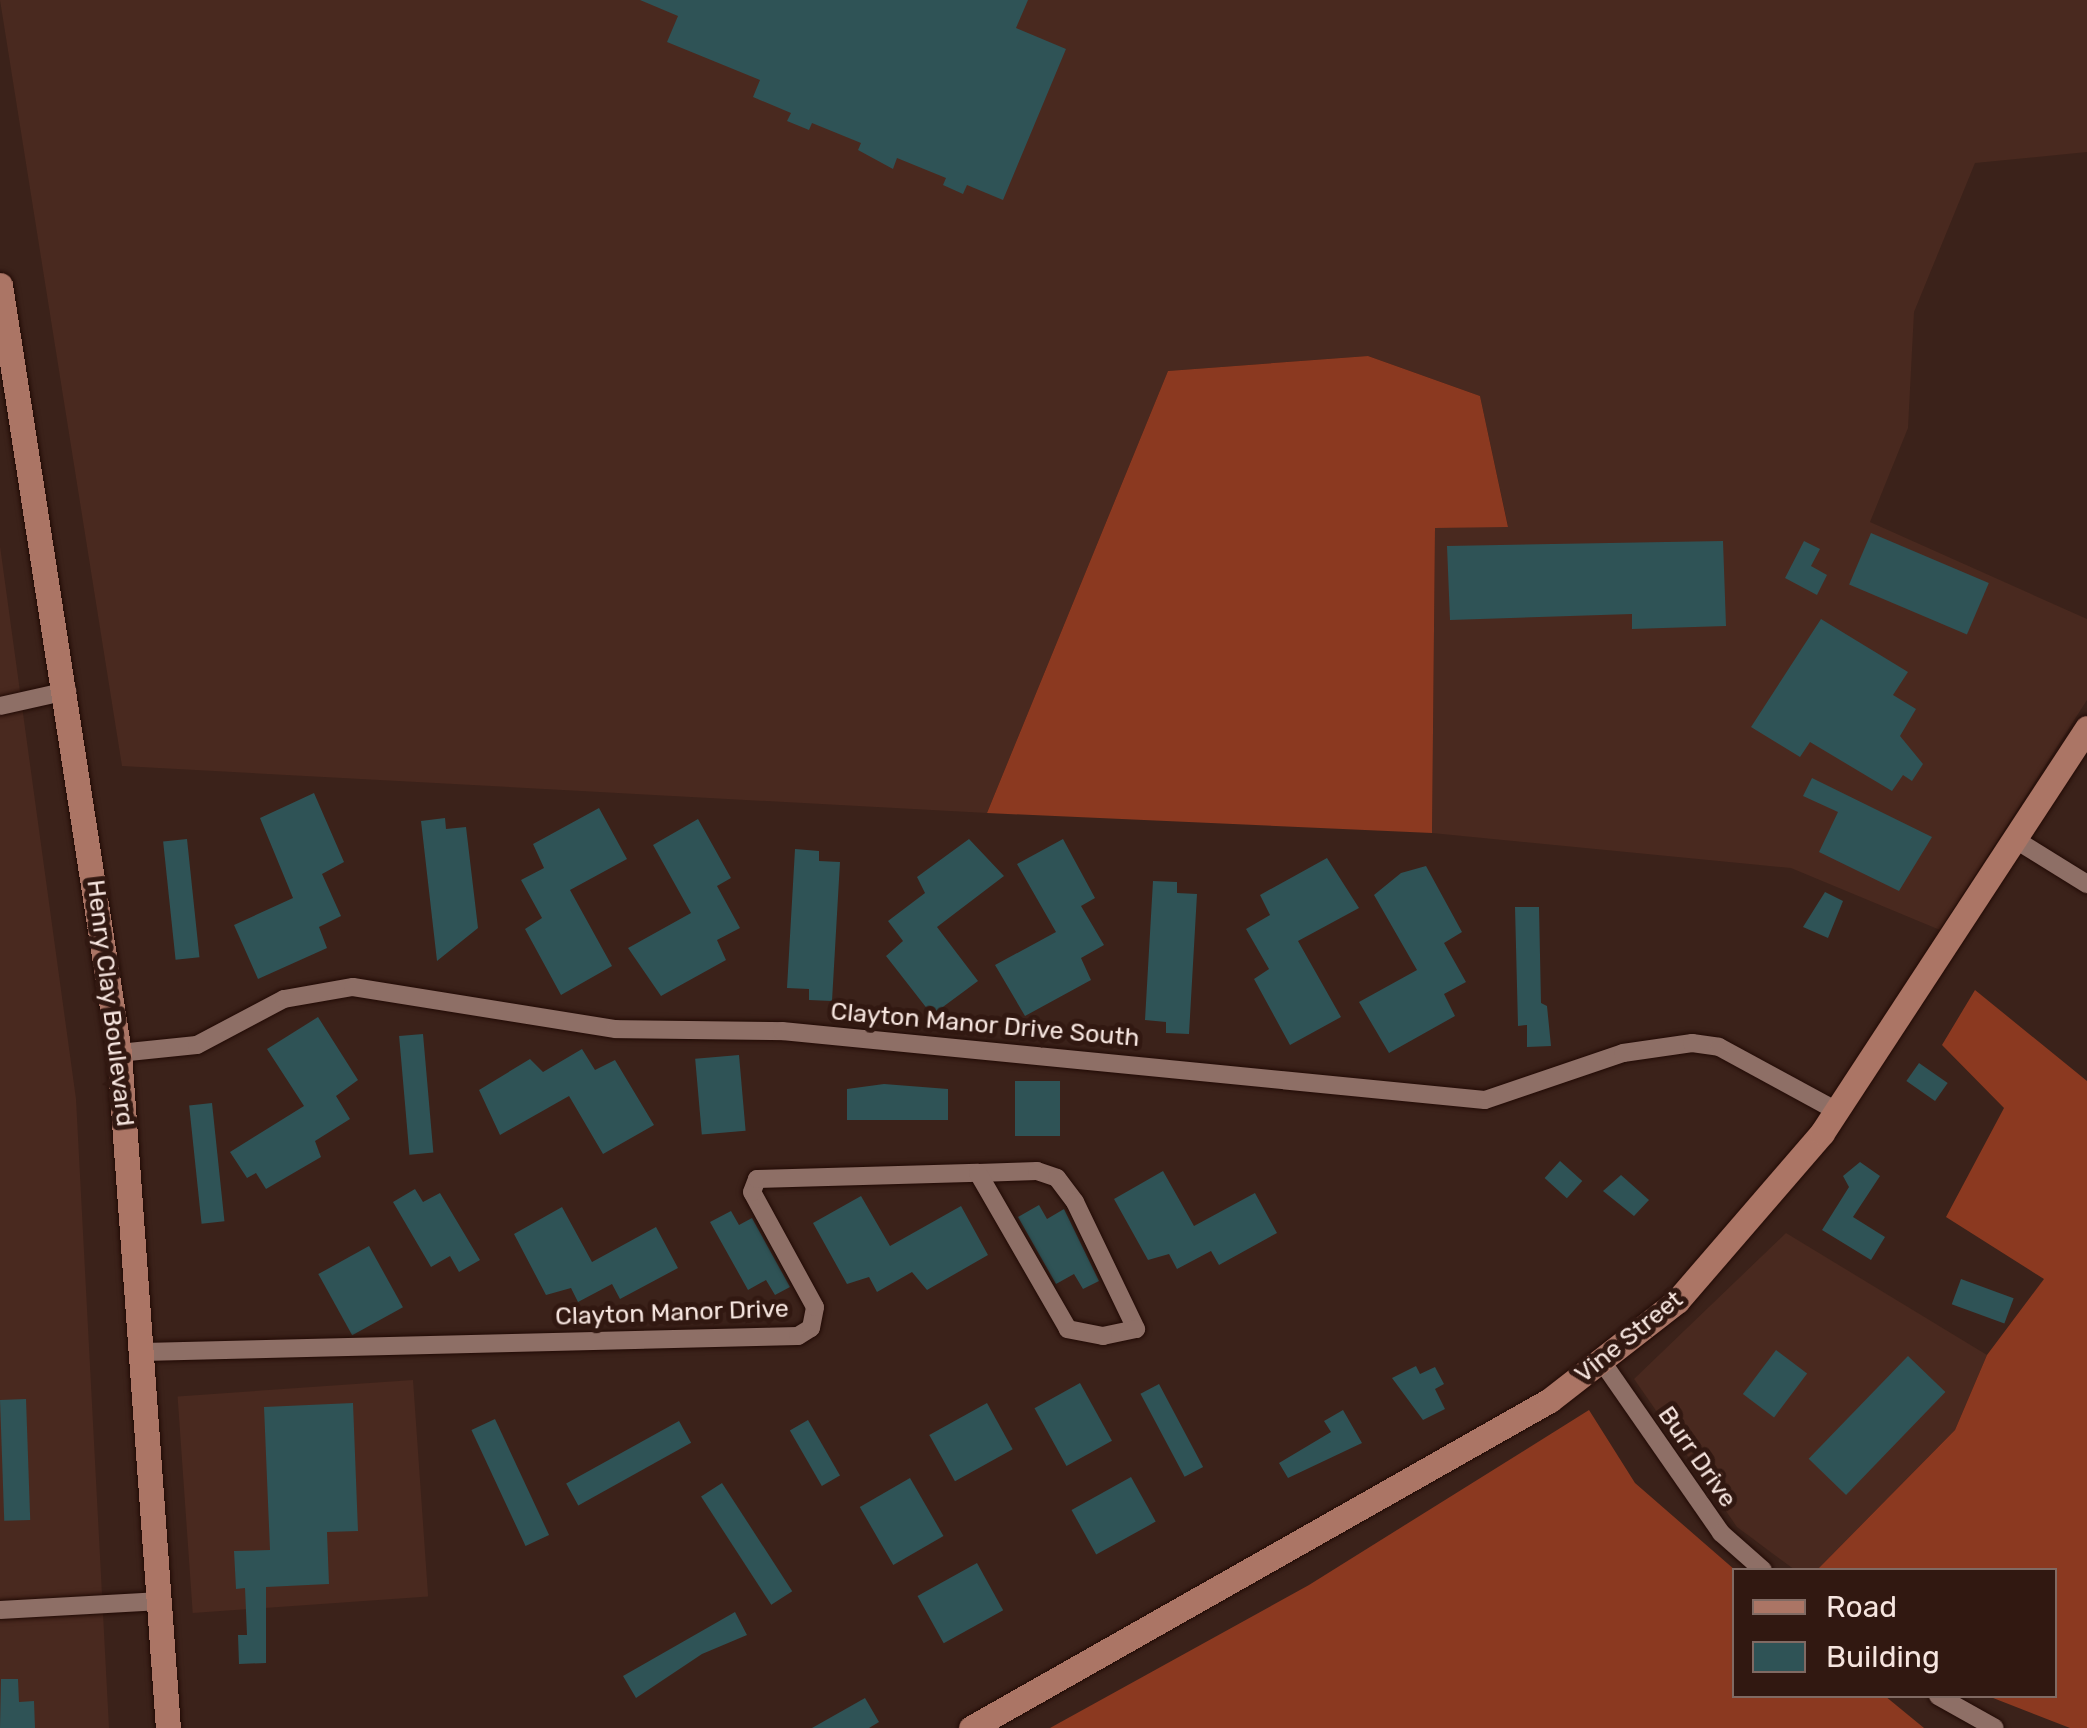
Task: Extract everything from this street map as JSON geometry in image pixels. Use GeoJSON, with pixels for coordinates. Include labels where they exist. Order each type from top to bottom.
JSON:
{"type":"FeatureCollection","features":[{"type":"Feature","properties":{"kind":"street","name":"Henry Clay Boulevard"},"geometry":{"type":"LineString","coordinates":[[0,285],[67,691],[119,1053],[168,1728]]}},
{"type":"Feature","properties":{"kind":"street"},"geometry":{"type":"LineString","coordinates":[[0,706],[67,691]]}},
{"type":"Feature","properties":{"kind":"street","name":"Vine Street"},"geometry":{"type":"LineString","coordinates":[[971,1728],[1332,1526],[1603,1363],[1725,1250],[1837,1111],[2087,728]]}},
{"type":"Feature","properties":{"kind":"street"},"geometry":{"type":"LineString","coordinates":[[2016,840],[2087,884]]}},
{"type":"Feature","properties":{"kind":"street","name":"Clayton Manor Drive South"},"geometry":{"type":"LineString","coordinates":[[119,1053],[196,1045],[284,999],[354,987],[616,1029],[782,1031],[1485,1100],[1624,1053],[1692,1043],[1719,1047],[1837,1111]]}},
{"type":"Feature","properties":{"kind":"street","name":"Clayton Manor Drive"},"geometry":{"type":"LineString","coordinates":[[143,1352],[798,1336],[811,1328],[815,1307],[752,1192],[757,1179],[978,1173],[1037,1172],[1057,1178],[1075,1202],[1136,1329],[1103,1336],[1068,1329],[978,1173]]}},
{"type":"Feature","properties":{"kind":"street","name":"Burr Drive"},"geometry":{"type":"LineString","coordinates":[[1603,1363],[1720,1533],[1761,1568]]}},
{"type":"Feature","properties":{"kind":"street"},"geometry":{"type":"LineString","coordinates":[[0,1610],[160,1601]]}},
{"type":"Feature","properties":{"kind":"street"},"geometry":{"type":"LineString","coordinates":[[1942,1698],[1995,1728]]}},
{"type":"Feature","properties":{"kind":"shaded area"},"geometry":{"type":"Polygon","coordinates":[[[0,0],[2087,0],[2087,152],[1975,163],[1914,312],[1908,428],[1870,522],[2087,619],[2087,700],[1940,930],[1791,868],[1432,833],[1435,528],[1508,526],[1480,396],[1368,356],[1168,371],[987,813],[122,766],[0,0]]]}},
{"type":"Feature","properties":{"kind":"shaded area"},"geometry":{"type":"Polygon","coordinates":[[[1368,356],[1480,396],[1508,527],[1435,528],[1432,833],[987,813],[1168,371],[1368,356]]]}},
{"type":"Feature","properties":{"kind":"shaded area"},"geometry":{"type":"Polygon","coordinates":[[[0,546],[76,1099],[109,1728],[0,1728],[0,546]]]}},
{"type":"Feature","properties":{"kind":"shaded area"},"geometry":{"type":"Polygon","coordinates":[[[1975,990],[2087,1081],[2087,1728],[2070,1728],[1993,1698],[2057,1698],[2057,1568],[1819,1568],[1955,1430],[1987,1355],[2044,1279],[1946,1217],[2004,1108],[1942,1045],[1975,990]]]}},
{"type":"Feature","properties":{"kind":"shaded area"},"geometry":{"type":"Polygon","coordinates":[[[1786,1233],[1987,1355],[1955,1430],[1819,1568],[1792,1568],[1737,1527],[1634,1379],[1786,1233]]]}},
{"type":"Feature","properties":{"kind":"shaded area"},"geometry":{"type":"Polygon","coordinates":[[[413,1380],[428,1596],[193,1613],[178,1396],[413,1380]]]}},
{"type":"Feature","properties":{"kind":"shaded area"},"geometry":{"type":"Polygon","coordinates":[[[1589,1410],[1635,1483],[1733,1568],[1732,1698],[1887,1698],[1924,1728],[1050,1728],[1309,1585],[1589,1410]]]}},
{"type":"Feature","properties":{"kind":"building"},"geometry":{"type":"Polygon","coordinates":[[[640,0],[1028,0],[1016,28],[1066,49],[1003,200],[967,185],[963,194],[943,185],[946,178],[897,158],[893,169],[858,150],[861,143],[812,123],[809,130],[787,121],[791,113],[753,97],[760,80],[667,42],[678,16],[640,0]]]}},
{"type":"Feature","properties":{"kind":"building"},"geometry":{"type":"Polygon","coordinates":[[[1871,533],[1989,583],[1967,635],[1849,585],[1871,533]]]}},
{"type":"Feature","properties":{"kind":"building"},"geometry":{"type":"Polygon","coordinates":[[[1723,541],[1726,626],[1632,629],[1632,614],[1450,620],[1447,546],[1723,541]]]}},
{"type":"Feature","properties":{"kind":"building"},"geometry":{"type":"Polygon","coordinates":[[[1804,541],[1820,549],[1811,566],[1827,575],[1817,595],[1785,578],[1804,541]]]}},
{"type":"Feature","properties":{"kind":"building"},"geometry":{"type":"Polygon","coordinates":[[[1821,619],[1908,672],[1893,695],[1916,709],[1900,736],[1923,764],[1912,781],[1903,775],[1892,791],[1810,742],[1800,757],[1751,727],[1821,619]]]}},
{"type":"Feature","properties":{"kind":"building"},"geometry":{"type":"Polygon","coordinates":[[[1812,778],[1932,837],[1899,891],[1819,852],[1838,812],[1803,796],[1812,778]]]}},
{"type":"Feature","properties":{"kind":"building"},"geometry":{"type":"Polygon","coordinates":[[[314,793],[344,862],[322,874],[341,916],[319,927],[327,948],[258,979],[234,925],[293,898],[260,818],[314,793]]]}},
{"type":"Feature","properties":{"kind":"building"},"geometry":{"type":"Polygon","coordinates":[[[599,808],[627,859],[570,890],[612,966],[561,995],[525,929],[542,918],[521,880],[544,868],[533,844],[599,808]]]}},
{"type":"Feature","properties":{"kind":"building"},"geometry":{"type":"Polygon","coordinates":[[[445,818],[446,829],[466,827],[478,928],[437,961],[421,821],[445,818]]]}},
{"type":"Feature","properties":{"kind":"building"},"geometry":{"type":"Polygon","coordinates":[[[698,819],[731,878],[717,886],[740,928],[717,940],[726,960],[661,996],[628,948],[691,913],[653,845],[698,819]]]}},
{"type":"Feature","properties":{"kind":"building"},"geometry":{"type":"Polygon","coordinates":[[[187,839],[199,957],[176,960],[163,842],[187,839]]]}},
{"type":"Feature","properties":{"kind":"building"},"geometry":{"type":"Polygon","coordinates":[[[969,839],[1004,876],[937,927],[978,981],[932,1015],[886,956],[903,941],[888,921],[925,893],[917,877],[969,839]]]}},
{"type":"Feature","properties":{"kind":"building"},"geometry":{"type":"Polygon","coordinates":[[[1063,839],[1095,898],[1081,906],[1104,945],[1081,958],[1091,980],[1025,1016],[995,965],[1056,932],[1017,864],[1063,839]]]}},
{"type":"Feature","properties":{"kind":"building"},"geometry":{"type":"Polygon","coordinates":[[[795,849],[819,851],[819,861],[840,862],[832,1001],[809,1000],[809,989],[787,988],[795,849]]]}},
{"type":"Feature","properties":{"kind":"building"},"geometry":{"type":"Polygon","coordinates":[[[1327,858],[1359,908],[1298,941],[1341,1017],[1290,1045],[1254,979],[1269,969],[1246,929],[1270,915],[1260,895],[1327,858]]]}},
{"type":"Feature","properties":{"kind":"building"},"geometry":{"type":"Polygon","coordinates":[[[1426,866],[1462,932],[1444,943],[1466,982],[1444,994],[1455,1016],[1389,1053],[1359,1002],[1417,970],[1374,895],[1401,873],[1426,866]]]}},
{"type":"Feature","properties":{"kind":"building"},"geometry":{"type":"Polygon","coordinates":[[[1153,881],[1177,882],[1177,893],[1197,894],[1189,1034],[1166,1033],[1166,1022],[1145,1020],[1153,881]]]}},
{"type":"Feature","properties":{"kind":"building"},"geometry":{"type":"Polygon","coordinates":[[[1825,892],[1843,901],[1828,938],[1803,927],[1825,892]]]}},
{"type":"Feature","properties":{"kind":"building"},"geometry":{"type":"Polygon","coordinates":[[[1515,907],[1539,907],[1541,1003],[1547,1006],[1551,1046],[1527,1047],[1527,1025],[1518,1026],[1515,907]]]}},
{"type":"Feature","properties":{"kind":"building"},"geometry":{"type":"Polygon","coordinates":[[[318,1017],[358,1080],[336,1096],[350,1119],[315,1141],[321,1157],[266,1189],[256,1173],[247,1178],[230,1152],[304,1106],[267,1049],[318,1017]]]}},
{"type":"Feature","properties":{"kind":"building"},"geometry":{"type":"Polygon","coordinates":[[[423,1034],[433,1153],[409,1155],[399,1036],[423,1034]]]}},
{"type":"Feature","properties":{"kind":"building"},"geometry":{"type":"Polygon","coordinates":[[[582,1049],[595,1070],[615,1060],[654,1125],[603,1154],[569,1096],[500,1135],[479,1090],[530,1059],[543,1072],[582,1049]]]}},
{"type":"Feature","properties":{"kind":"building"},"geometry":{"type":"Polygon","coordinates":[[[739,1055],[746,1131],[702,1135],[695,1059],[739,1055]]]}},
{"type":"Feature","properties":{"kind":"building"},"geometry":{"type":"Polygon","coordinates":[[[1919,1063],[1948,1083],[1935,1101],[1906,1081],[1919,1063]]]}},
{"type":"Feature","properties":{"kind":"building"},"geometry":{"type":"Polygon","coordinates":[[[1015,1081],[1060,1081],[1060,1136],[1015,1136],[1015,1081]]]}},
{"type":"Feature","properties":{"kind":"building"},"geometry":{"type":"Polygon","coordinates":[[[884,1084],[948,1089],[948,1120],[847,1120],[847,1089],[884,1084]]]}},
{"type":"Feature","properties":{"kind":"building"},"geometry":{"type":"Polygon","coordinates":[[[212,1103],[224,1221],[202,1224],[189,1105],[212,1103]]]}},
{"type":"Feature","properties":{"kind":"building"},"geometry":{"type":"Polygon","coordinates":[[[1560,1161],[1582,1181],[1567,1198],[1545,1178],[1560,1161]]]}},
{"type":"Feature","properties":{"kind":"building"},"geometry":{"type":"Polygon","coordinates":[[[1860,1162],[1880,1176],[1853,1217],[1885,1237],[1871,1260],[1822,1230],[1849,1187],[1843,1176],[1860,1162]]]}},
{"type":"Feature","properties":{"kind":"building"},"geometry":{"type":"Polygon","coordinates":[[[1163,1171],[1194,1226],[1255,1193],[1277,1233],[1219,1265],[1211,1251],[1177,1269],[1169,1254],[1148,1260],[1114,1199],[1163,1171]]]}},
{"type":"Feature","properties":{"kind":"building"},"geometry":{"type":"Polygon","coordinates":[[[1621,1175],[1649,1200],[1634,1216],[1603,1191],[1621,1175]]]}},
{"type":"Feature","properties":{"kind":"building"},"geometry":{"type":"Polygon","coordinates":[[[415,1189],[423,1202],[440,1193],[480,1260],[459,1272],[450,1256],[431,1267],[393,1202],[415,1189]]]}},
{"type":"Feature","properties":{"kind":"building"},"geometry":{"type":"Polygon","coordinates":[[[861,1196],[890,1246],[961,1206],[988,1255],[927,1290],[912,1272],[877,1292],[869,1277],[847,1284],[813,1223],[861,1196]]]}},
{"type":"Feature","properties":{"kind":"building"},"geometry":{"type":"Polygon","coordinates":[[[1039,1205],[1047,1219],[1064,1209],[1099,1281],[1083,1289],[1074,1274],[1056,1284],[1018,1217],[1039,1205]]]}},
{"type":"Feature","properties":{"kind":"building"},"geometry":{"type":"Polygon","coordinates":[[[562,1207],[592,1262],[656,1227],[678,1268],[620,1299],[612,1284],[578,1302],[571,1288],[546,1295],[514,1234],[562,1207]]]}},
{"type":"Feature","properties":{"kind":"building"},"geometry":{"type":"Polygon","coordinates":[[[731,1211],[739,1225],[752,1218],[790,1287],[775,1295],[766,1280],[748,1290],[710,1222],[731,1211]]]}},
{"type":"Feature","properties":{"kind":"building"},"geometry":{"type":"Polygon","coordinates":[[[369,1246],[403,1307],[352,1335],[318,1274],[369,1246]]]}},
{"type":"Feature","properties":{"kind":"building"},"geometry":{"type":"Polygon","coordinates":[[[1961,1279],[2014,1298],[2004,1324],[1952,1304],[1961,1279]]]}},
{"type":"Feature","properties":{"kind":"building"},"geometry":{"type":"Polygon","coordinates":[[[1776,1350],[1807,1373],[1774,1417],[1743,1394],[1776,1350]]]}},
{"type":"Feature","properties":{"kind":"building"},"geometry":{"type":"Polygon","coordinates":[[[1908,1356],[1945,1392],[1846,1495],[1809,1459],[1908,1356]]]}},
{"type":"Feature","properties":{"kind":"building"},"geometry":{"type":"Polygon","coordinates":[[[1416,1366],[1420,1374],[1435,1367],[1444,1384],[1435,1389],[1445,1409],[1423,1420],[1392,1378],[1416,1366]]]}},
{"type":"Feature","properties":{"kind":"building"},"geometry":{"type":"Polygon","coordinates":[[[1080,1383],[1112,1441],[1067,1466],[1035,1408],[1080,1383]]]}},
{"type":"Feature","properties":{"kind":"building"},"geometry":{"type":"Polygon","coordinates":[[[1159,1384],[1203,1467],[1185,1477],[1140,1394],[1159,1384]]]}},
{"type":"Feature","properties":{"kind":"building"},"geometry":{"type":"Polygon","coordinates":[[[26,1399],[30,1520],[4,1521],[0,1400],[26,1399]]]}},
{"type":"Feature","properties":{"kind":"building"},"geometry":{"type":"Polygon","coordinates":[[[353,1403],[358,1531],[327,1532],[329,1584],[266,1587],[266,1663],[239,1664],[238,1635],[247,1635],[245,1588],[236,1589],[234,1551],[270,1550],[264,1407],[353,1403]]]}},
{"type":"Feature","properties":{"kind":"building"},"geometry":{"type":"Polygon","coordinates":[[[987,1403],[1013,1449],[955,1481],[929,1435],[987,1403]]]}},
{"type":"Feature","properties":{"kind":"building"},"geometry":{"type":"Polygon","coordinates":[[[1343,1410],[1362,1443],[1288,1478],[1279,1463],[1331,1432],[1324,1421],[1343,1410]]]}},
{"type":"Feature","properties":{"kind":"building"},"geometry":{"type":"Polygon","coordinates":[[[495,1419],[549,1535],[526,1546],[471,1430],[495,1419]]]}},
{"type":"Feature","properties":{"kind":"building"},"geometry":{"type":"Polygon","coordinates":[[[808,1420],[840,1475],[822,1486],[790,1430],[808,1420]]]}},
{"type":"Feature","properties":{"kind":"building"},"geometry":{"type":"Polygon","coordinates":[[[679,1421],[691,1443],[578,1505],[566,1484],[679,1421]]]}},
{"type":"Feature","properties":{"kind":"building"},"geometry":{"type":"Polygon","coordinates":[[[1131,1477],[1156,1522],[1096,1555],[1072,1510],[1131,1477]]]}},
{"type":"Feature","properties":{"kind":"building"},"geometry":{"type":"Polygon","coordinates":[[[910,1478],[944,1536],[893,1565],[860,1507],[910,1478]]]}},
{"type":"Feature","properties":{"kind":"building"},"geometry":{"type":"Polygon","coordinates":[[[722,1483],[792,1591],[771,1605],[701,1497],[722,1483]]]}},
{"type":"Feature","properties":{"kind":"building"},"geometry":{"type":"Polygon","coordinates":[[[977,1563],[1003,1610],[944,1643],[918,1596],[977,1563]]]}},
{"type":"Feature","properties":{"kind":"building"},"geometry":{"type":"Polygon","coordinates":[[[735,1612],[747,1635],[702,1654],[636,1698],[623,1676],[735,1612]]]}},
{"type":"Feature","properties":{"kind":"building"},"geometry":{"type":"Polygon","coordinates":[[[1,1679],[18,1679],[19,1702],[34,1701],[35,1728],[0,1728],[1,1679]]]}},
{"type":"Feature","properties":{"kind":"building"},"geometry":{"type":"Polygon","coordinates":[[[865,1698],[879,1722],[869,1728],[812,1728],[865,1698]]]}}]}
